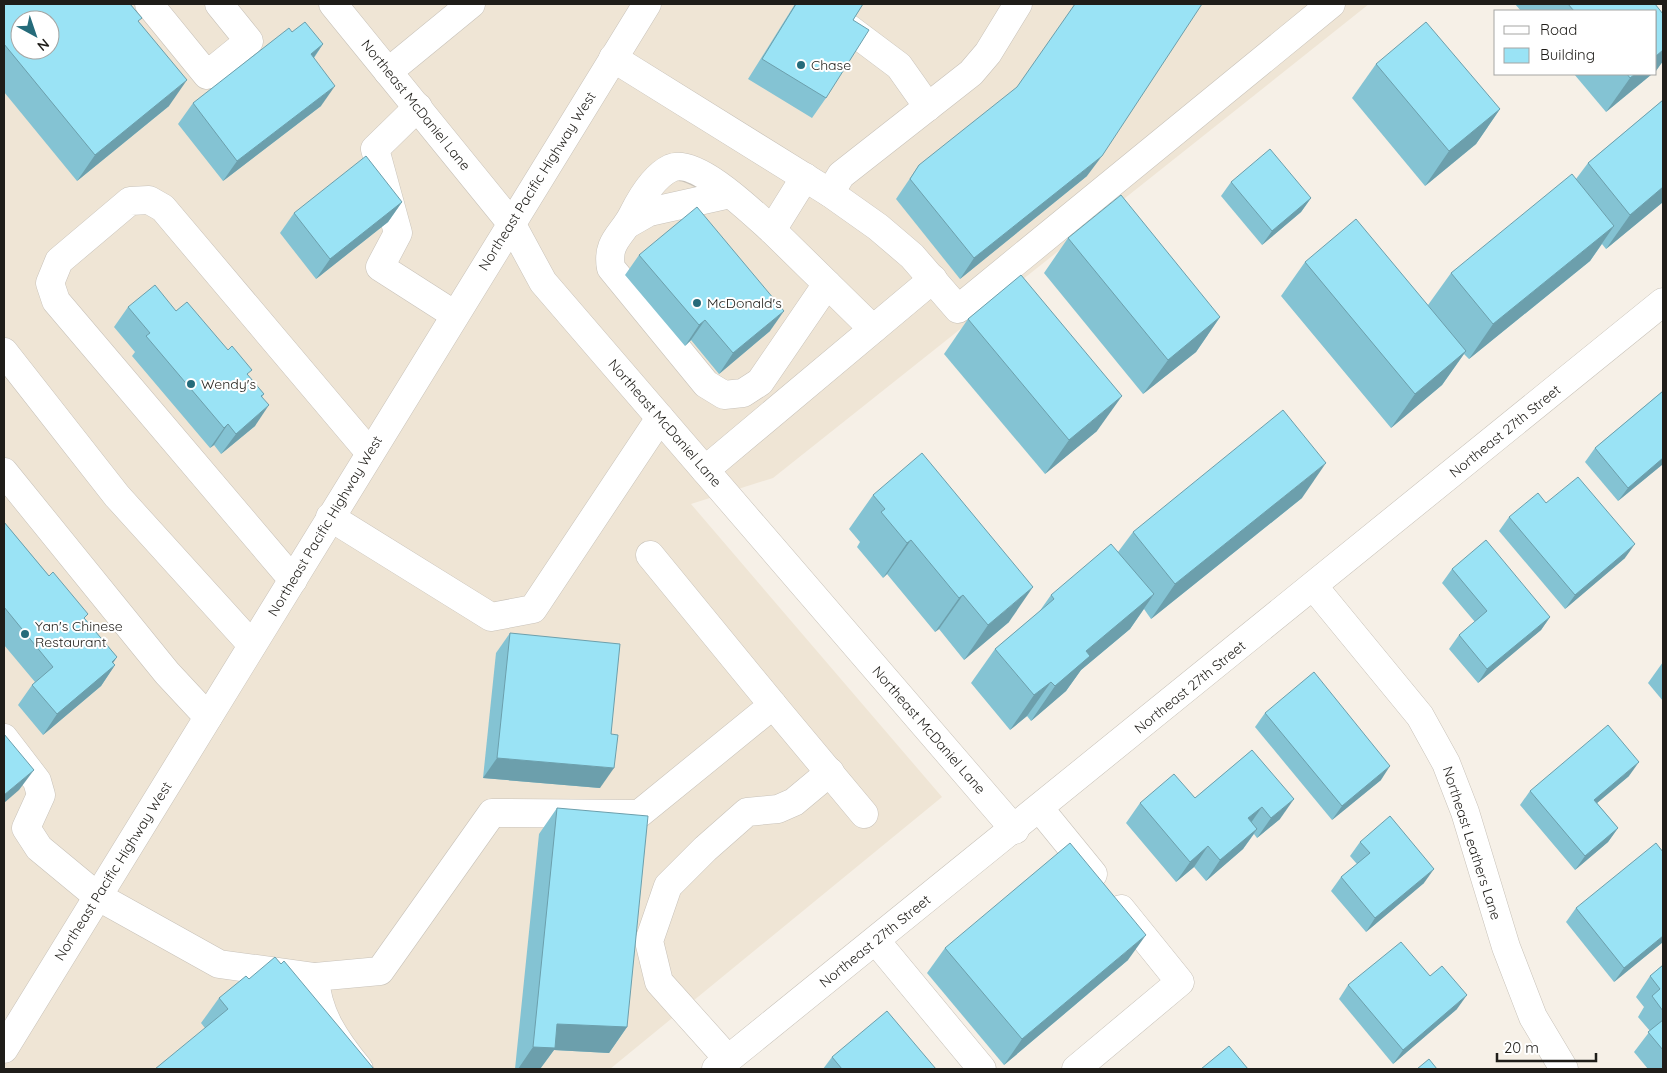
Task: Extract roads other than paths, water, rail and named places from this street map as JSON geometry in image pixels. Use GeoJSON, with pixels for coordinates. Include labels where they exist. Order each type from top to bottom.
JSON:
{"type":"FeatureCollection","features":[{"type":"Feature","properties":{"kind":"main road"},"geometry":{"type":"LineString","coordinates":[[149,4],[208,75],[249,41],[219,4]]}},
{"type":"Feature","properties":{"kind":"main road","name":"Northeast McDaniel Lane"},"geometry":{"type":"LineString","coordinates":[[333,4],[512,223],[543,282],[1014,830]]}},
{"type":"Feature","properties":{"kind":"main road"},"geometry":{"type":"LineString","coordinates":[[388,72],[471,4]]}},
{"type":"Feature","properties":{"kind":"main road","name":"Northeast Pacific Highway West"},"geometry":{"type":"LineString","coordinates":[[4,1049],[646,4]]}},
{"type":"Feature","properties":{"kind":"main road"},"geometry":{"type":"LineString","coordinates":[[830,193],[842,175],[971,73],[988,53],[1018,4]]}},
{"type":"Feature","properties":{"kind":"main road"},"geometry":{"type":"LineString","coordinates":[[613,58],[805,177],[878,227],[912,256],[958,309],[1331,4]]}},
{"type":"Feature","properties":{"kind":"main road"},"geometry":{"type":"LineString","coordinates":[[847,28],[900,66],[928,107]]}},
{"type":"Feature","properties":{"kind":"main road"},"geometry":{"type":"LineString","coordinates":[[418,107],[375,149],[398,233],[380,267],[455,315]]}},
{"type":"Feature","properties":{"kind":"main road"},"geometry":{"type":"LineString","coordinates":[[827,284],[760,382],[743,393],[724,395],[706,384],[611,268],[609,256],[616,238],[628,224],[638,204],[655,180],[672,167],[684,167],[703,174],[772,230],[873,329]]}},
{"type":"Feature","properties":{"kind":"main road"},"geometry":{"type":"LineString","coordinates":[[772,230],[805,177]]}},
{"type":"Feature","properties":{"kind":"main road"},"geometry":{"type":"LineString","coordinates":[[628,224],[649,212],[730,194]]}},
{"type":"Feature","properties":{"kind":"main road"},"geometry":{"type":"LineString","coordinates":[[293,580],[56,302],[50,283],[58,262],[130,201],[149,200],[163,208],[370,453]]}},
{"type":"Feature","properties":{"kind":"main road"},"geometry":{"type":"LineString","coordinates":[[705,470],[934,280]]}},
{"type":"Feature","properties":{"kind":"main road","name":"Northeast 27th Street"},"geometry":{"type":"LineString","coordinates":[[722,1064],[1040,809],[1663,302]]}},
{"type":"Feature","properties":{"kind":"main road"},"geometry":{"type":"LineString","coordinates":[[4,352],[117,496],[252,644]]}},
{"type":"Feature","properties":{"kind":"main road"},"geometry":{"type":"LineString","coordinates":[[330,517],[491,617],[533,609],[660,418]]}},
{"type":"Feature","properties":{"kind":"main road"},"geometry":{"type":"LineString","coordinates":[[4,472],[167,673],[208,717]]}},
{"type":"Feature","properties":{"kind":"main road"},"geometry":{"type":"LineString","coordinates":[[650,555],[864,814]]}},
{"type":"Feature","properties":{"kind":"main road","name":"Northeast Leathers Lane"},"geometry":{"type":"LineString","coordinates":[[1314,587],[1420,716],[1446,763],[1465,812],[1506,947],[1533,1017],[1564,1069]]}},
{"type":"Feature","properties":{"kind":"main road"},"geometry":{"type":"LineString","coordinates":[[4,738],[37,781],[41,795],[26,828],[39,848],[97,896],[219,964],[315,977],[380,971],[492,813],[639,814],[773,705]]}},
{"type":"Feature","properties":{"kind":"main road"},"geometry":{"type":"LineString","coordinates":[[722,1064],[660,982],[649,941],[668,886],[705,849],[748,812],[778,808],[794,802],[830,772]]}},
{"type":"Feature","properties":{"kind":"main road"},"geometry":{"type":"LineString","coordinates":[[1040,809],[1180,982],[1076,1069]]}},
{"type":"Feature","properties":{"kind":"main road"},"geometry":{"type":"LineString","coordinates":[[876,941],[982,1069]]}},
{"type":"Feature","properties":{"kind":"main road"},"geometry":{"type":"LineString","coordinates":[[315,977],[316,996],[325,1021],[339,1045],[359,1069]]}},
{"type":"Feature","properties":{"kind":"place","name":"Chase"},"geometry":{"type":"Point","coordinates":[801,65]}},
{"type":"Feature","properties":{"kind":"place","name":"McDonald's"},"geometry":{"type":"Point","coordinates":[697,303]}},
{"type":"Feature","properties":{"kind":"place","name":"Wendy's"},"geometry":{"type":"Point","coordinates":[191,384]}},
{"type":"Feature","properties":{"kind":"place","name":"Yan's Chinese Restaurant"},"geometry":{"type":"Point","coordinates":[25,634]}}]}
